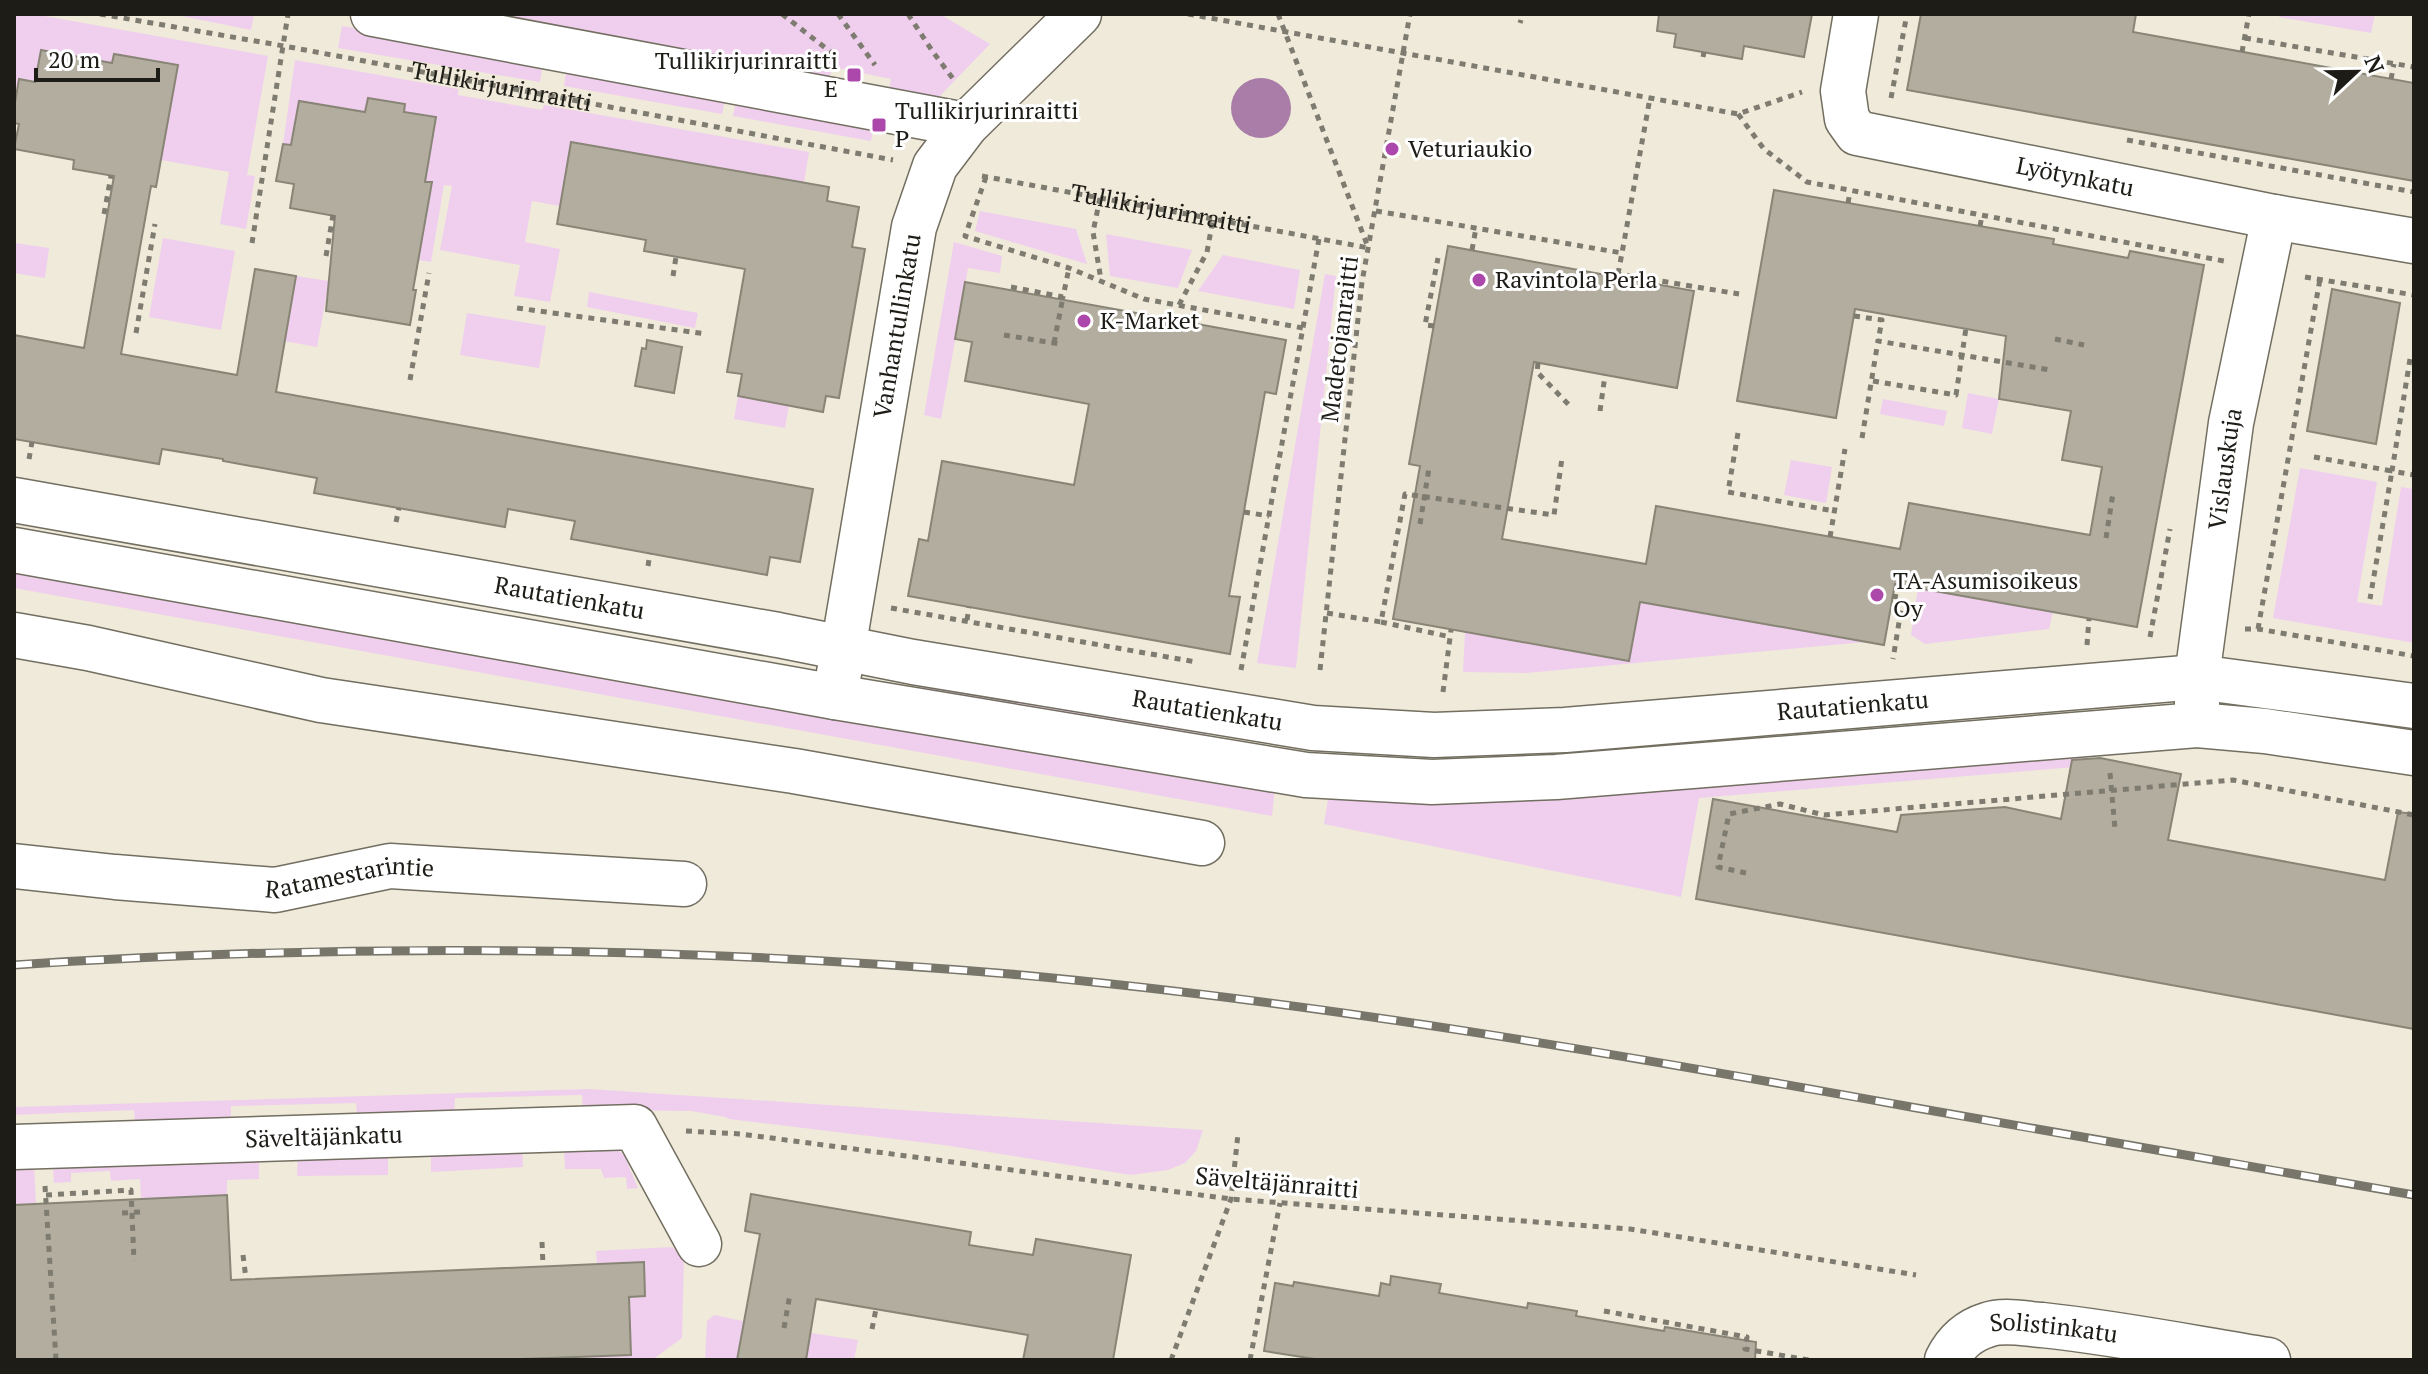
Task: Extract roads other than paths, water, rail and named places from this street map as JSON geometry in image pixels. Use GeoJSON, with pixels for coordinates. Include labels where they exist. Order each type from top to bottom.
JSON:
{"type":"FeatureCollection","features":[{"type":"Feature","properties":{"kind":"main road","name":"Tullikirjurinraitti"},"geometry":{"type":"LineString","coordinates":[[373,14],[963,106]]}},
{"type":"Feature","properties":{"kind":"main road","name":"Vanhantullinkatu"},"geometry":{"type":"LineString","coordinates":[[835,697],[914,227],[935,166],[963,106],[1079,14]]}},
{"type":"Feature","properties":{"kind":"main road","name":"Lyötynkatu"},"geometry":{"type":"LineString","coordinates":[[1856,14],[1843,91],[1847,119],[1857,133],[2274,217],[2414,241]]}},
{"type":"Feature","properties":{"kind":"main road","name":"Vislauskuja"},"geometry":{"type":"LineString","coordinates":[[2197,725],[2197,677],[2202,631],[2231,423],[2274,217]]}},
{"type":"Feature","properties":{"kind":"main road","name":"Rautatienkatu"},"geometry":{"type":"LineString","coordinates":[[14,500],[913,662],[1313,728],[1434,735],[1565,730],[2197,677],[2414,706]]}},
{"type":"Feature","properties":{"kind":"main road","name":"Rautatienkatu"},"geometry":{"type":"LineString","coordinates":[[14,550],[835,697],[1306,775],[1432,782],[1556,777],[2197,725],[2265,731],[2414,753]]}},
{"type":"Feature","properties":{"kind":"main road"},"geometry":{"type":"LineString","coordinates":[[14,635],[88,648],[321,700],[794,771],[1202,843]]}},
{"type":"Feature","properties":{"kind":"main road","name":"Ratamestarintie"},"geometry":{"type":"LineString","coordinates":[[14,866],[275,890],[390,866],[684,884]]}},
{"type":"Feature","properties":{"kind":"main road","name":"Säveltäjänkatu"},"geometry":{"type":"LineString","coordinates":[[28,1146],[635,1127],[699,1244]]}},
{"type":"Feature","properties":{"kind":"main road","name":"Solistinkatu"},"geometry":{"type":"LineString","coordinates":[[1947,1360],[1954,1346],[1965,1335],[1990,1324],[2010,1322],[2070,1328],[2268,1360]]}},
{"type":"Feature","properties":{"kind":"railway"},"geometry":{"type":"LineString","coordinates":[[14,965],[263,953],[512,951],[761,958],[1010,974],[1123,985],[1462,1030],[2414,1195]]}},
{"type":"Feature","properties":{"kind":"place","name":"Tullikirjurinraitti E"},"geometry":{"type":"Point","coordinates":[854,75]}},
{"type":"Feature","properties":{"kind":"place","name":"Tullikirjurinraitti P"},"geometry":{"type":"Point","coordinates":[879,125]}},
{"type":"Feature","properties":{"kind":"place","name":"Veturiaukio"},"geometry":{"type":"Point","coordinates":[1392,149]}},
{"type":"Feature","properties":{"kind":"place","name":"Ravintola Perla"},"geometry":{"type":"Point","coordinates":[1479,280]}},
{"type":"Feature","properties":{"kind":"place","name":"K-Market"},"geometry":{"type":"Point","coordinates":[1084,321]}},
{"type":"Feature","properties":{"kind":"place","name":"TA-Asumisoikeus Oy"},"geometry":{"type":"Point","coordinates":[1877,595]}}]}
